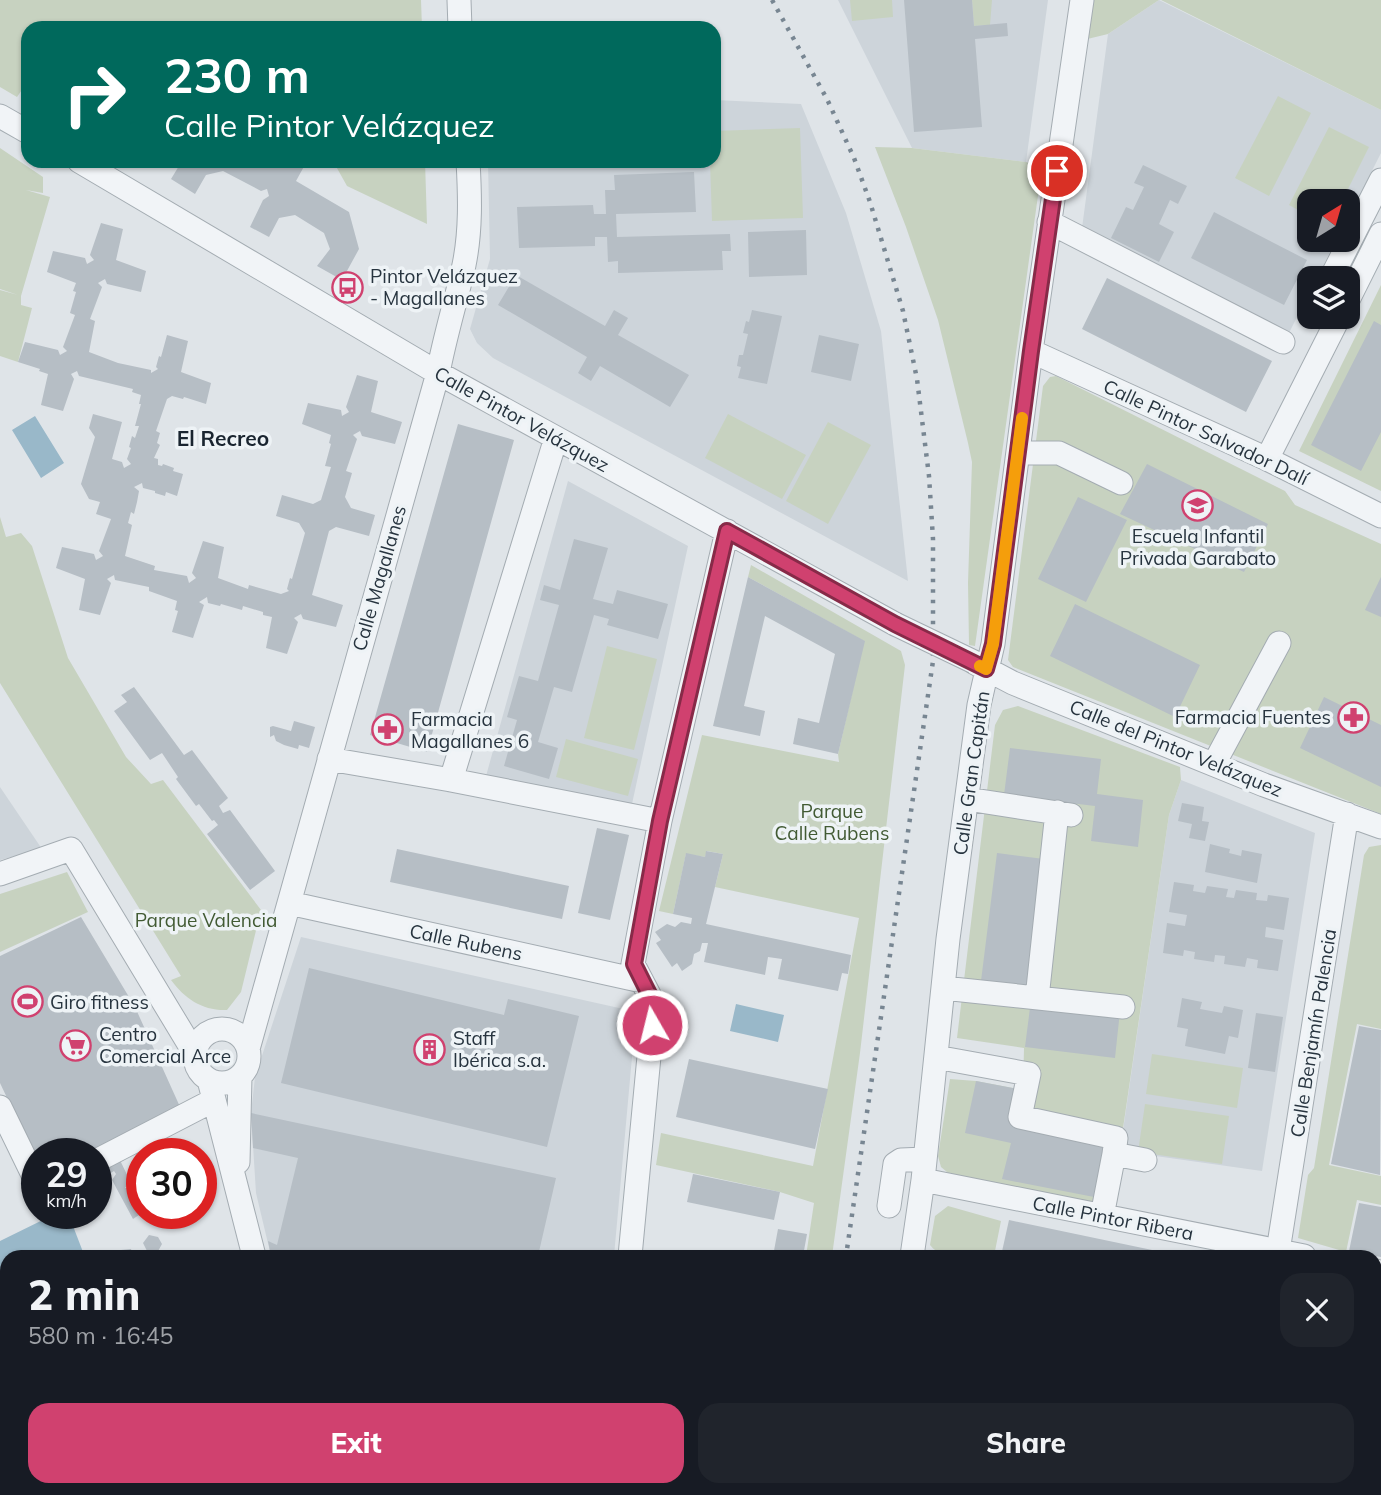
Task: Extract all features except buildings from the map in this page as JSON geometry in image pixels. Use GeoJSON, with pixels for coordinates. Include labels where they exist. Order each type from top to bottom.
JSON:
{"type":"FeatureCollection","features":[{"type":"Feature","properties":{"kind":"street"},"geometry":{"type":"LineString","coordinates":[[459,0],[460,21]]}},
{"type":"Feature","properties":{"kind":"street","name":"Calle Gran Capitán"},"geometry":{"type":"LineString","coordinates":[[913,1250],[979,705],[980,666],[993,644],[1031,351],[1082,0]]}},
{"type":"Feature","properties":{"kind":"street"},"geometry":{"type":"LineString","coordinates":[[0,116],[21,128]]}},
{"type":"Feature","properties":{"kind":"street","name":"Calle Pintor Velázquez"},"geometry":{"type":"LineString","coordinates":[[91,168],[438,373],[895,624],[980,666]]}},
{"type":"Feature","properties":{"kind":"street","name":"Calle Magallanes"},"geometry":{"type":"LineString","coordinates":[[248,1049],[438,373],[464,264],[470,207],[468,168]]}},
{"type":"Feature","properties":{"kind":"street"},"geometry":{"type":"LineString","coordinates":[[1337,266],[1381,180]]}},
{"type":"Feature","properties":{"kind":"street"},"geometry":{"type":"LineString","coordinates":[[1049,222],[1283,342]]}},
{"type":"Feature","properties":{"kind":"street"},"geometry":{"type":"LineString","coordinates":[[1360,276],[1381,234]]}},
{"type":"Feature","properties":{"kind":"street"},"geometry":{"type":"LineString","coordinates":[[1267,459],[1333,329]]}},
{"type":"Feature","properties":{"kind":"street","name":"Calle Pintor Salvador Dalí"},"geometry":{"type":"LineString","coordinates":[[1031,351],[1267,459],[1381,516]]}},
{"type":"Feature","properties":{"kind":"street"},"geometry":{"type":"LineString","coordinates":[[452,780],[556,438]]}},
{"type":"Feature","properties":{"kind":"street"},"geometry":{"type":"LineString","coordinates":[[1018,453],[1059,453],[1121,483]]}},
{"type":"Feature","properties":{"kind":"street"},"geometry":{"type":"LineString","coordinates":[[630,1250],[654,1004],[634,964],[660,821],[727,531]]}},
{"type":"Feature","properties":{"kind":"street"},"geometry":{"type":"LineString","coordinates":[[1214,764],[1279,643]]}},
{"type":"Feature","properties":{"kind":"street","name":"Calle del Pintor Velázquez"},"geometry":{"type":"LineString","coordinates":[[980,666],[1013,683],[1214,764],[1381,827]]}},
{"type":"Feature","properties":{"kind":"street"},"geometry":{"type":"LineString","coordinates":[[329,759],[660,821]]}},
{"type":"Feature","properties":{"kind":"street"},"geometry":{"type":"LineString","coordinates":[[967,799],[1064,814],[1037,998]]}},
{"type":"Feature","properties":{"kind":"street","name":"Calle Benjamín Palencia"},"geometry":{"type":"LineString","coordinates":[[1278,1250],[1347,814]]}},
{"type":"Feature","properties":{"kind":"street"},"geometry":{"type":"LineString","coordinates":[[0,874],[71,849],[195,1054],[196,1064],[212,1090],[252,1250]]}},
{"type":"Feature","properties":{"kind":"street","name":"Calle Rubens"},"geometry":{"type":"LineString","coordinates":[[289,903],[642,981]]}},
{"type":"Feature","properties":{"kind":"street"},"geometry":{"type":"LineString","coordinates":[[943,988],[1123,1007]]}},
{"type":"Feature","properties":{"kind":"street","name":"Calle Magallanes"},"geometry":{"type":"LineString","coordinates":[[220,1030],[264,990]]}},
{"type":"Feature","properties":{"kind":"street"},"geometry":{"type":"LineString","coordinates":[[162,998],[189,1020],[241,1037],[248,1049],[249,1059],[240,1076],[238,1193]]}},
{"type":"Feature","properties":{"kind":"street"},"geometry":{"type":"LineString","coordinates":[[195,1054],[200,1040],[220,1030]]}},
{"type":"Feature","properties":{"kind":"street"},"geometry":{"type":"LineString","coordinates":[[936,1057],[1028,1074],[1020,1117],[1116,1138],[1102,1216]]}},
{"type":"Feature","properties":{"kind":"street"},"geometry":{"type":"LineString","coordinates":[[112,1151],[220,1083],[230,1082],[240,1076]]}},
{"type":"Feature","properties":{"kind":"street"},"geometry":{"type":"LineString","coordinates":[[0,1107],[21,1150]]}},
{"type":"Feature","properties":{"kind":"street"},"geometry":{"type":"LineString","coordinates":[[1114,1154],[1145,1160]]}},
{"type":"Feature","properties":{"kind":"street"},"geometry":{"type":"LineString","coordinates":[[890,1206],[895,1164],[901,1160],[924,1169]]}},
{"type":"Feature","properties":{"kind":"street","name":"Calle Pintor Ribera"},"geometry":{"type":"LineString","coordinates":[[924,1169],[1102,1216],[1273,1250]]}},
{"type":"Feature","properties":{"kind":"shaded area"},"geometry":{"type":"Polygon","coordinates":[[[838,0],[1048,0],[1026,162],[912,148],[838,0]]]}},
{"type":"Feature","properties":{"kind":"shaded area"},"geometry":{"type":"Polygon","coordinates":[[[1159,0],[1381,110],[1381,153],[1360,194],[1360,189],[1297,189],[1297,252],[1330,252],[1323,266],[1297,266],[1297,317],[1289,333],[1082,228],[1108,34],[1159,0]]]}},
{"type":"Feature","properties":{"kind":"shaded area"},"geometry":{"type":"Polygon","coordinates":[[[721,100],[801,104],[846,213],[881,331],[908,581],[493,358],[477,343],[470,329],[490,259],[488,168],[721,168],[721,100]]]}},
{"type":"Feature","properties":{"kind":"shaded area"},"geometry":{"type":"Polygon","coordinates":[[[568,481],[688,546],[632,804],[486,776],[568,481]]]}},
{"type":"Feature","properties":{"kind":"shaded area"},"geometry":{"type":"Polygon","coordinates":[[[1181,780],[1315,833],[1262,1171],[1120,1151],[1169,815],[1181,780]]]}},
{"type":"Feature","properties":{"kind":"shaded area"},"geometry":{"type":"Polygon","coordinates":[[[0,787],[42,849],[0,860],[0,787]]]}},
{"type":"Feature","properties":{"kind":"shaded area"},"geometry":{"type":"Polygon","coordinates":[[[301,937],[628,1010],[635,1024],[615,1250],[270,1250],[256,1193],[251,1113],[255,1077],[301,937]]]}},
{"type":"Feature","properties":{"kind":"green space"},"geometry":{"type":"Polygon","coordinates":[[[0,0],[421,0],[422,21],[21,21],[21,91],[17,97],[0,87],[0,0]]]}},
{"type":"Feature","properties":{"kind":"green space"},"geometry":{"type":"Polygon","coordinates":[[[850,0],[892,0],[893,17],[852,21],[850,0]]]}},
{"type":"Feature","properties":{"kind":"green space"},"geometry":{"type":"Polygon","coordinates":[[[972,0],[992,0],[990,25],[974,26],[972,0]]]}},
{"type":"Feature","properties":{"kind":"green space"},"geometry":{"type":"Polygon","coordinates":[[[1085,0],[1159,0],[1108,34],[1075,42],[1085,0]]]}},
{"type":"Feature","properties":{"kind":"green space"},"geometry":{"type":"Polygon","coordinates":[[[1161,0],[1381,0],[1381,110],[1161,0]]]}},
{"type":"Feature","properties":{"kind":"green space"},"geometry":{"type":"Polygon","coordinates":[[[1278,96],[1311,113],[1269,196],[1235,178],[1278,96]]]}},
{"type":"Feature","properties":{"kind":"green space"},"geometry":{"type":"Polygon","coordinates":[[[1329,127],[1369,147],[1348,189],[1297,189],[1329,127]]]}},
{"type":"Feature","properties":{"kind":"green space"},"geometry":{"type":"Polygon","coordinates":[[[800,128],[803,218],[712,221],[710,168],[721,168],[721,131],[800,128]]]}},
{"type":"Feature","properties":{"kind":"green space"},"geometry":{"type":"Polygon","coordinates":[[[875,147],[912,148],[1026,162],[1042,167],[975,646],[969,645],[972,462],[938,320],[875,147]]]}},
{"type":"Feature","properties":{"kind":"green space"},"geometry":{"type":"Polygon","coordinates":[[[0,148],[21,162],[21,168],[30,168],[43,177],[43,193],[26,190],[50,197],[21,296],[21,305],[32,308],[18,362],[0,356],[0,290],[18,295],[0,289],[0,148]]]}},
{"type":"Feature","properties":{"kind":"green space"},"geometry":{"type":"Polygon","coordinates":[[[337,168],[425,168],[427,224],[347,186],[337,168]]]}},
{"type":"Feature","properties":{"kind":"green space"},"geometry":{"type":"Polygon","coordinates":[[[1297,189],[1297,209],[1289,205],[1297,189]]]}},
{"type":"Feature","properties":{"kind":"green space"},"geometry":{"type":"Polygon","coordinates":[[[1381,285],[1381,491],[1299,451],[1381,285]]]}},
{"type":"Feature","properties":{"kind":"green space"},"geometry":{"type":"Polygon","coordinates":[[[1056,376],[1285,491],[1295,505],[1381,544],[1381,814],[1013,667],[1008,660],[1043,386],[1050,377],[1056,376]]]}},
{"type":"Feature","properties":{"kind":"green space"},"geometry":{"type":"Polygon","coordinates":[[[728,414],[806,455],[782,499],[705,458],[728,414]]]}},
{"type":"Feature","properties":{"kind":"green space"},"geometry":{"type":"Polygon","coordinates":[[[828,422],[871,445],[828,524],[786,501],[828,422]]]}},
{"type":"Feature","properties":{"kind":"green space","name":"Parque Valencia"},"geometry":{"type":"Polygon","coordinates":[[[0,517],[6,537],[21,533],[32,546],[68,658],[126,757],[151,784],[163,780],[261,910],[241,992],[227,1010],[202,1006],[182,993],[171,980],[181,976],[0,683],[0,517]]]}},
{"type":"Feature","properties":{"kind":"green space","name":"Parque Calle Rubens"},"geometry":{"type":"Polygon","coordinates":[[[751,565],[901,651],[905,665],[860,1053],[833,1250],[807,1250],[814,1203],[780,1192],[656,1165],[661,1133],[813,1166],[859,918],[715,887],[723,854],[707,851],[705,857],[686,854],[673,914],[659,911],[702,735],[839,762],[838,754],[864,641],[748,577],[751,565]]]}},
{"type":"Feature","properties":{"kind":"green space"},"geometry":{"type":"Polygon","coordinates":[[[607,646],[657,659],[634,750],[584,738],[607,646]]]}},
{"type":"Feature","properties":{"kind":"green space"},"geometry":{"type":"Polygon","coordinates":[[[1018,706],[1180,767],[1181,780],[1169,815],[1111,1210],[953,1177],[941,1167],[938,1156],[950,1079],[1023,1090],[1024,1048],[957,1038],[995,725],[1003,710],[1018,706]]]}},
{"type":"Feature","properties":{"kind":"green space"},"geometry":{"type":"Polygon","coordinates":[[[566,739],[638,759],[628,796],[556,777],[566,739]]]}},
{"type":"Feature","properties":{"kind":"green space"},"geometry":{"type":"Polygon","coordinates":[[[1381,845],[1381,1029],[1357,1024],[1329,1165],[1381,1176],[1381,1205],[1357,1200],[1346,1250],[1339,1250],[1298,1238],[1308,1175],[1314,1168],[1364,855],[1369,847],[1381,845]]]}},
{"type":"Feature","properties":{"kind":"green space"},"geometry":{"type":"Polygon","coordinates":[[[67,872],[88,912],[0,952],[0,894],[67,872]]]}},
{"type":"Feature","properties":{"kind":"green space"},"geometry":{"type":"Polygon","coordinates":[[[1152,1054],[1243,1068],[1237,1108],[1146,1094],[1152,1054]]]}},
{"type":"Feature","properties":{"kind":"green space"},"geometry":{"type":"Polygon","coordinates":[[[1145,1104],[1229,1116],[1222,1164],[1138,1152],[1145,1104]]]}},
{"type":"Feature","properties":{"kind":"green space"},"geometry":{"type":"Polygon","coordinates":[[[948,1206],[1001,1221],[995,1250],[935,1250],[930,1245],[935,1216],[948,1206]]]}},
{"type":"Feature","properties":{"kind":"water"},"geometry":{"type":"Polygon","coordinates":[[[35,416],[64,463],[41,478],[12,430],[35,416]]]}},
{"type":"Feature","properties":{"kind":"water"},"geometry":{"type":"Polygon","coordinates":[[[736,1004],[784,1015],[778,1042],[730,1031],[736,1004]]]}},
{"type":"Feature","properties":{"kind":"water"},"geometry":{"type":"Polygon","coordinates":[[[24,1229],[74,1229],[82,1250],[0,1250],[0,1241],[24,1229]]]}},
{"type":"Feature","properties":{"kind":"railway"},"geometry":{"type":"LineString","coordinates":[[772,0],[827,99],[854,158],[903,311],[917,379],[929,476],[933,539],[933,661],[847,1250]]}},
{"type":"Feature","properties":{"kind":"slow traffic"},"geometry":{"type":"LineString","coordinates":[[980,666],[986,669],[993,644],[1022,418]]}},
{"type":"Feature","properties":{"kind":"place","name":"Pintor Velázquez - Magallanes"},"geometry":{"type":"Point","coordinates":[347,287]}},
{"type":"Feature","properties":{"kind":"place","name":"Escuela Infantil Privada Garabato"},"geometry":{"type":"Point","coordinates":[1198,505]}},
{"type":"Feature","properties":{"kind":"place","name":"Farmacia Fuentes"},"geometry":{"type":"Point","coordinates":[1354,717]}},
{"type":"Feature","properties":{"kind":"place","name":"Farmacia Magallanes 6"},"geometry":{"type":"Point","coordinates":[388,730]}},
{"type":"Feature","properties":{"kind":"place","name":"Giro fitness"},"geometry":{"type":"Point","coordinates":[27,1002]}},
{"type":"Feature","properties":{"kind":"place","name":"Centro Comercial Arce"},"geometry":{"type":"Point","coordinates":[76,1045]}},
{"type":"Feature","properties":{"kind":"place","name":"Staff Ibérica s.a."},"geometry":{"type":"Point","coordinates":[430,1049]}},
{"type":"Feature","properties":{"kind":"district","name":"El Recreo"},"geometry":{"type":"Point","coordinates":[223,438]}},
{"type":"Feature","properties":{"kind":"route"},"geometry":{"type":"LineString","coordinates":[[652,1025],[654,1004],[634,964],[660,821],[727,531],[895,624],[986,669],[993,644],[1057,171]]}}]}
